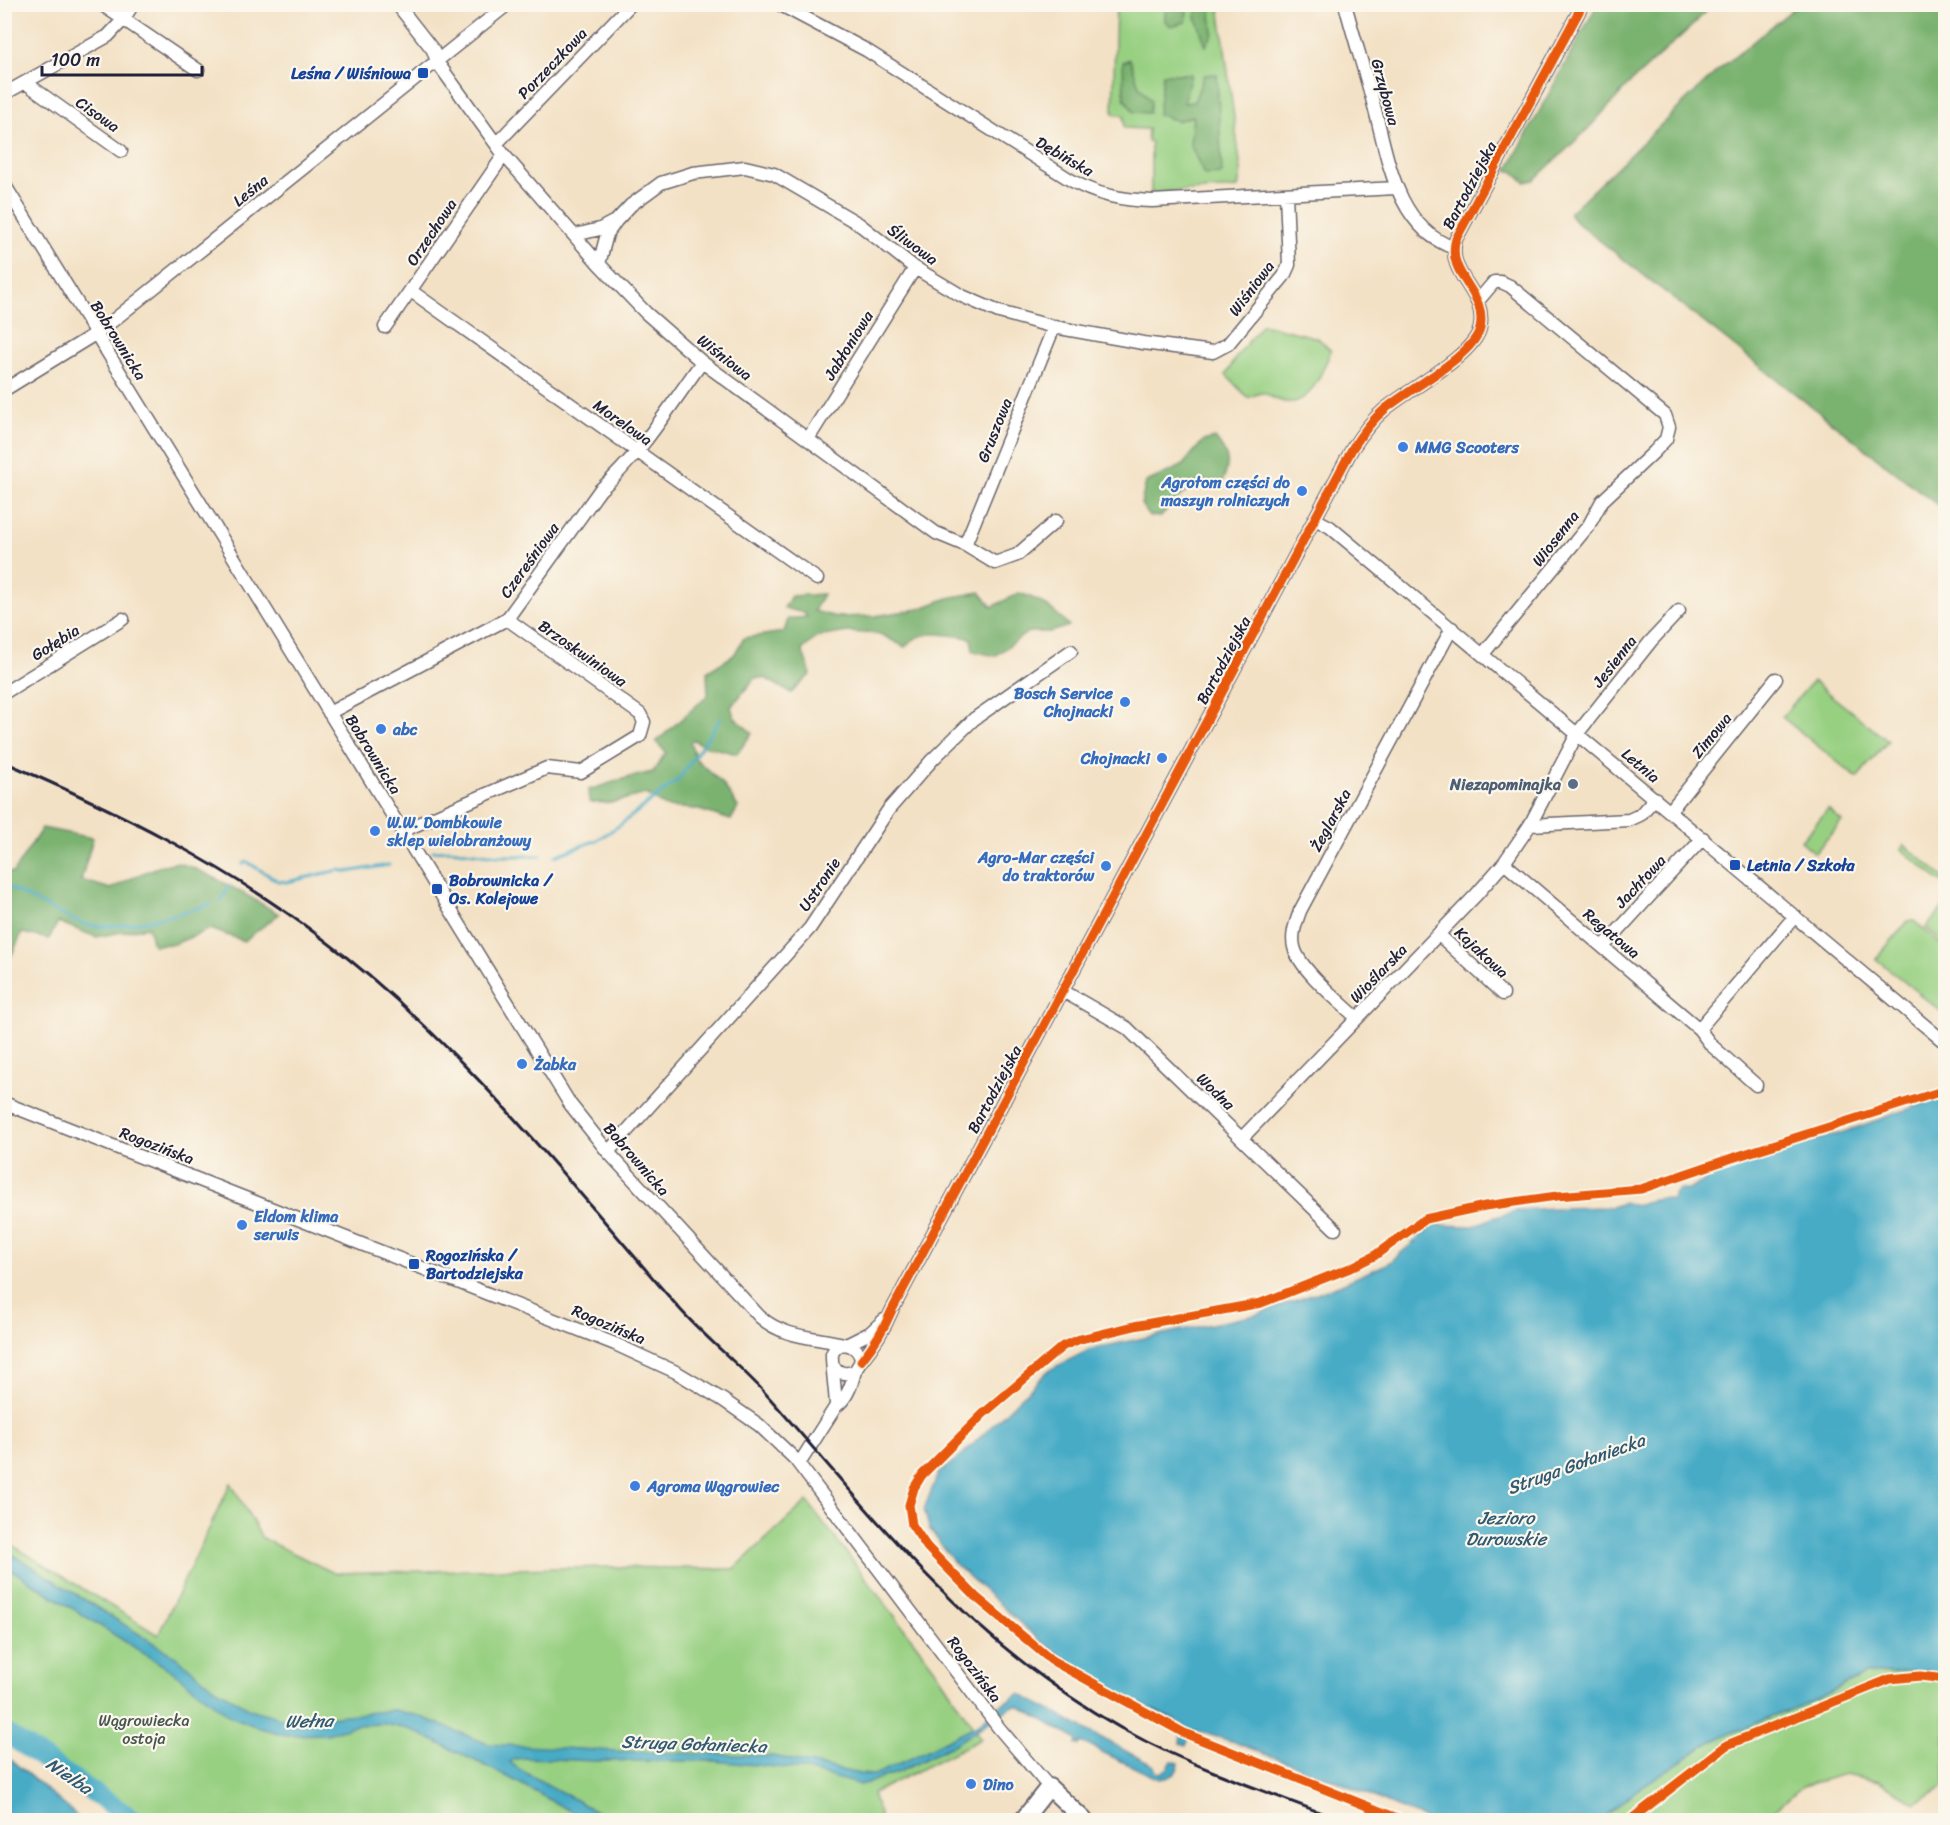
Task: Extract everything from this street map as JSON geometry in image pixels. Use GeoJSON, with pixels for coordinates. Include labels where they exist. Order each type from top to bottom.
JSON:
{"type":"FeatureCollection","features":[{"type":"Feature","properties":{"kind":"main road"},"geometry":{"type":"LineString","coordinates":[[1023,1821],[1049,1787],[1084,1821]]}},
{"type":"Feature","properties":{"kind":"street"},"geometry":{"type":"LineString","coordinates":[[101,4],[198,70]]}},
{"type":"Feature","properties":{"kind":"street"},"geometry":{"type":"LineString","coordinates":[[4,94],[108,36],[123,20],[133,4]]}},
{"type":"Feature","properties":{"kind":"street","name":"Wiśniowa"},"geometry":{"type":"LineString","coordinates":[[397,4],[433,50],[437,62],[504,155],[599,264],[646,313],[702,362],[936,533],[965,545],[995,563],[1017,555],[1056,521]]}},
{"type":"Feature","properties":{"kind":"street","name":"Leśna"},"geometry":{"type":"LineString","coordinates":[[4,390],[96,334],[508,4]]}},
{"type":"Feature","properties":{"kind":"street","name":"Porzeczkowa"},"geometry":{"type":"LineString","coordinates":[[496,144],[631,4]]}},
{"type":"Feature","properties":{"kind":"street","name":"Dębińska"},"geometry":{"type":"LineString","coordinates":[[779,4],[866,51],[1069,180],[1092,191],[1119,198],[1152,201],[1396,188]]}},
{"type":"Feature","properties":{"kind":"street","name":"Grzybowa"},"geometry":{"type":"LineString","coordinates":[[1345,4],[1396,188]]}},
{"type":"Feature","properties":{"kind":"street","name":"Bartodziejska"},"geometry":{"type":"LineString","coordinates":[[799,1464],[836,1406],[842,1402],[858,1366],[885,1327],[892,1310],[1352,449],[1389,405],[1463,353],[1473,343],[1481,324],[1477,302],[1454,262],[1454,248],[1461,230],[1583,4]]}},
{"type":"Feature","properties":{"kind":"street","name":"Cisowa"},"geometry":{"type":"LineString","coordinates":[[26,83],[121,151]]}},
{"type":"Feature","properties":{"kind":"street","name":"Orzechowa"},"geometry":{"type":"LineString","coordinates":[[385,327],[504,155]]}},
{"type":"Feature","properties":{"kind":"street","name":"Śliwowa"},"geometry":{"type":"LineString","coordinates":[[599,264],[607,234],[616,221],[630,205],[661,183],[693,172],[745,167],[774,174],[859,224],[915,268],[962,296],[999,312],[1054,327],[1143,343],[1213,352]]}},
{"type":"Feature","properties":{"kind":"street","name":"Bobrownicka"},"geometry":{"type":"LineString","coordinates":[[4,184],[570,1104],[608,1152],[760,1317],[783,1332],[846,1344]]}},
{"type":"Feature","properties":{"kind":"street"},"geometry":{"type":"LineString","coordinates":[[1396,188],[1427,233],[1454,248]]}},
{"type":"Feature","properties":{"kind":"street","name":"Wiśniowa"},"geometry":{"type":"LineString","coordinates":[[1213,352],[1228,344],[1284,276],[1289,265],[1286,194]]}},
{"type":"Feature","properties":{"kind":"street","name":"Śliwowa"},"geometry":{"type":"LineString","coordinates":[[575,235],[600,229],[616,221]]}},
{"type":"Feature","properties":{"kind":"street","name":"Jabłoniowa"},"geometry":{"type":"LineString","coordinates":[[808,439],[915,268]]}},
{"type":"Feature","properties":{"kind":"street","name":"Wiosenna"},"geometry":{"type":"LineString","coordinates":[[1477,302],[1494,282],[1510,286],[1665,415],[1669,427],[1666,439],[1602,501],[1588,525],[1483,654]]}},
{"type":"Feature","properties":{"kind":"street","name":"Morelowa"},"geometry":{"type":"LineString","coordinates":[[411,291],[817,579]]}},
{"type":"Feature","properties":{"kind":"street","name":"Gruszowa"},"geometry":{"type":"LineString","coordinates":[[965,545],[1054,327]]}},
{"type":"Feature","properties":{"kind":"street","name":"Czereśniowa"},"geometry":{"type":"LineString","coordinates":[[329,713],[507,619],[600,490],[637,453],[702,362]]}},
{"type":"Feature","properties":{"kind":"street","name":"Letnia"},"geometry":{"type":"LineString","coordinates":[[1315,519],[1330,527],[1452,628],[1942,1040]]}},
{"type":"Feature","properties":{"kind":"street","name":"Jesienna"},"geometry":{"type":"LineString","coordinates":[[1577,734],[1651,641],[1679,611]]}},
{"type":"Feature","properties":{"kind":"street","name":"Gołębia"},"geometry":{"type":"LineString","coordinates":[[4,693],[123,619]]}},
{"type":"Feature","properties":{"kind":"street","name":"Brzoskwiniowa"},"geometry":{"type":"LineString","coordinates":[[402,831],[547,768],[581,772],[640,736],[644,722],[640,714],[507,619]]}},
{"type":"Feature","properties":{"kind":"street","name":"Żeglarska"},"geometry":{"type":"LineString","coordinates":[[1357,1018],[1302,962],[1294,948],[1294,927],[1306,900],[1452,628]]}},
{"type":"Feature","properties":{"kind":"street","name":"Ustronie"},"geometry":{"type":"LineString","coordinates":[[608,1152],[810,928],[889,809],[932,760],[974,719],[1071,651]]}},
{"type":"Feature","properties":{"kind":"street","name":"Zimowa"},"geometry":{"type":"LineString","coordinates":[[1670,811],[1776,679]]}},
{"type":"Feature","properties":{"kind":"street","name":"Wioślarska"},"geometry":{"type":"LineString","coordinates":[[1242,1138],[1504,863],[1530,825],[1577,734]]}},
{"type":"Feature","properties":{"kind":"street"},"geometry":{"type":"LineString","coordinates":[[1530,825],[1629,820],[1640,814],[1654,798]]}},
{"type":"Feature","properties":{"kind":"street","name":"Jachtowa"},"geometry":{"type":"LineString","coordinates":[[1602,947],[1703,838]]}},
{"type":"Feature","properties":{"kind":"street","name":"Regatowa"},"geometry":{"type":"LineString","coordinates":[[1504,863],[1699,1029],[1711,1045],[1756,1085]]}},
{"type":"Feature","properties":{"kind":"street"},"geometry":{"type":"LineString","coordinates":[[1699,1029],[1796,916]]}},
{"type":"Feature","properties":{"kind":"street","name":"Kajakowa"},"geometry":{"type":"LineString","coordinates":[[1438,934],[1503,994]]}},
{"type":"Feature","properties":{"kind":"street","name":"Wodna"},"geometry":{"type":"LineString","coordinates":[[1063,991],[1127,1029],[1335,1228]]}},
{"type":"Feature","properties":{"kind":"street","name":"Rogozińska"},"geometry":{"type":"LineString","coordinates":[[4,1103],[657,1362],[695,1382],[744,1414],[772,1437],[799,1464],[999,1728],[1049,1787]]}},
{"type":"Feature","properties":{"kind":"street","name":"Bartodziejska"},"geometry":{"type":"LineString","coordinates":[[846,1344],[876,1328],[892,1310]]}},
{"type":"Feature","properties":{"kind":"street"},"geometry":{"type":"LineString","coordinates":[[819,1340],[832,1361],[841,1373],[850,1373],[858,1366],[859,1352],[853,1346],[846,1344],[837,1347],[832,1361],[836,1406]]}},
{"type":"Feature","properties":{"kind":"green space"},"geometry":{"type":"Polygon","coordinates":[[[1116,5],[1219,5],[1241,170],[1238,188],[1151,193],[1151,142],[1147,141],[1148,129],[1124,128],[1124,116],[1113,114],[1116,5]]]}},
{"type":"Feature","properties":{"kind":"green space"},"geometry":{"type":"Polygon","coordinates":[[[1165,5],[1187,5],[1186,22],[1171,26],[1165,21],[1165,5]]]}},
{"type":"Feature","properties":{"kind":"green space"},"geometry":{"type":"Polygon","coordinates":[[[1196,5],[1210,5],[1213,33],[1206,46],[1196,17],[1196,5]]]}},
{"type":"Feature","properties":{"kind":"green space"},"geometry":{"type":"Polygon","coordinates":[[[1597,5],[1711,5],[1695,23],[1630,83],[1587,130],[1534,180],[1525,182],[1513,171],[1507,171],[1597,5]]]}},
{"type":"Feature","properties":{"kind":"green space"},"geometry":{"type":"Polygon","coordinates":[[[1798,5],[1945,5],[1945,511],[1577,223],[1569,213],[1716,72],[1798,5]]]}},
{"type":"Feature","properties":{"kind":"green space"},"geometry":{"type":"Polygon","coordinates":[[[1130,59],[1139,86],[1151,101],[1149,113],[1134,112],[1124,98],[1123,62],[1130,59]]]}},
{"type":"Feature","properties":{"kind":"green space"},"geometry":{"type":"Polygon","coordinates":[[[1163,74],[1191,74],[1184,103],[1194,102],[1204,75],[1217,74],[1222,174],[1204,175],[1190,144],[1193,116],[1177,121],[1158,114],[1163,74]]]}},
{"type":"Feature","properties":{"kind":"green space"},"geometry":{"type":"Polygon","coordinates":[[[1262,324],[1318,338],[1331,351],[1313,388],[1306,396],[1289,402],[1272,398],[1265,393],[1248,398],[1226,375],[1237,356],[1262,324]]]}},
{"type":"Feature","properties":{"kind":"green space"},"geometry":{"type":"Polygon","coordinates":[[[1215,438],[1224,450],[1227,461],[1226,473],[1220,487],[1201,480],[1170,505],[1161,517],[1149,516],[1141,504],[1146,482],[1182,466],[1203,441],[1215,438]]]}},
{"type":"Feature","properties":{"kind":"green space"},"geometry":{"type":"Polygon","coordinates":[[[980,592],[992,607],[1019,593],[1026,595],[1046,606],[1069,626],[1050,632],[1028,632],[995,656],[973,651],[971,638],[944,634],[919,637],[905,647],[880,634],[848,632],[817,637],[802,650],[811,674],[791,693],[765,678],[755,678],[731,707],[734,717],[752,733],[737,754],[702,745],[694,740],[690,742],[696,759],[722,783],[738,807],[731,820],[696,809],[666,807],[646,794],[610,803],[589,802],[588,790],[653,772],[666,752],[656,742],[708,695],[707,672],[734,655],[744,638],[784,632],[788,619],[807,617],[804,613],[784,608],[791,596],[823,594],[814,611],[836,617],[875,616],[919,609],[948,598],[980,592]]]}},
{"type":"Feature","properties":{"kind":"green space"},"geometry":{"type":"Polygon","coordinates":[[[1813,681],[1888,741],[1857,778],[1782,717],[1813,681]]]}},
{"type":"Feature","properties":{"kind":"green space"},"geometry":{"type":"Polygon","coordinates":[[[1828,809],[1842,821],[1815,853],[1801,841],[1828,809]]]}},
{"type":"Feature","properties":{"kind":"green space"},"geometry":{"type":"Polygon","coordinates":[[[42,828],[93,838],[81,880],[111,889],[159,867],[175,863],[184,864],[227,884],[279,914],[244,941],[210,929],[174,944],[153,945],[148,927],[96,937],[58,922],[49,939],[22,933],[5,969],[5,871],[13,873],[42,828]]]}},
{"type":"Feature","properties":{"kind":"green space"},"geometry":{"type":"Polygon","coordinates":[[[1904,845],[1945,878],[1945,885],[1901,849],[1904,845]]]}},
{"type":"Feature","properties":{"kind":"green space"},"geometry":{"type":"Polygon","coordinates":[[[1945,905],[1945,944],[1926,928],[1945,905]]]}},
{"type":"Feature","properties":{"kind":"green space"},"geometry":{"type":"Polygon","coordinates":[[[1908,921],[1914,921],[1945,948],[1946,1010],[1943,1013],[1876,959],[1908,921]]]}},
{"type":"Feature","properties":{"kind":"green space","name":"Wągrowiecka ostoja"},"geometry":{"type":"Polygon","coordinates":[[[231,1483],[262,1538],[334,1573],[613,1567],[734,1569],[807,1501],[935,1669],[981,1739],[873,1793],[881,1820],[122,1820],[5,1740],[4,1540],[158,1635],[231,1483]]]}},
{"type":"Feature","properties":{"kind":"green space"},"geometry":{"type":"Polygon","coordinates":[[[1924,1670],[1945,1674],[1945,1786],[1915,1803],[1879,1781],[1845,1774],[1803,1786],[1762,1820],[1601,1820],[1638,1789],[1713,1740],[1813,1701],[1865,1675],[1924,1670]]]}},
{"type":"Feature","properties":{"kind":"water","name":"Jezioro Durowskie"},"geometry":{"type":"Polygon","coordinates":[[[1945,1096],[1945,1674],[1924,1670],[1865,1675],[1813,1701],[1713,1740],[1638,1789],[1601,1820],[1427,1820],[1337,1781],[1231,1741],[1197,1731],[1191,1732],[1186,1746],[1180,1743],[1181,1735],[1186,1730],[1183,1724],[1109,1689],[1038,1639],[955,1564],[929,1528],[924,1509],[938,1474],[963,1454],[1049,1370],[1091,1349],[1255,1315],[1339,1285],[1389,1263],[1434,1225],[1473,1226],[1519,1210],[1611,1207],[1623,1203],[1640,1205],[1653,1199],[1672,1200],[1675,1193],[1680,1190],[1688,1190],[1719,1173],[1945,1096]]]}},
{"type":"Feature","properties":{"kind":"water","name":"Wełna"},"geometry":{"type":"Polygon","coordinates":[[[4,1549],[179,1659],[212,1686],[250,1709],[277,1717],[299,1720],[394,1710],[419,1716],[488,1744],[773,1756],[874,1775],[977,1725],[1005,1702],[1020,1694],[1154,1766],[1156,1771],[1161,1773],[1172,1761],[1179,1763],[1173,1774],[1159,1779],[1081,1742],[1079,1745],[1076,1744],[1077,1740],[1019,1706],[1013,1706],[955,1744],[899,1772],[861,1785],[806,1770],[714,1761],[594,1761],[526,1758],[514,1759],[510,1762],[612,1820],[586,1820],[510,1778],[412,1730],[384,1724],[357,1725],[327,1734],[286,1735],[230,1716],[172,1671],[5,1566],[4,1549]]]}},
{"type":"Feature","properties":{"kind":"water"},"geometry":{"type":"Polygon","coordinates":[[[4,1754],[76,1815],[75,1820],[5,1820],[4,1754]]]}},
{"type":"Feature","properties":{"kind":"waterway"},"geometry":{"type":"LineString","coordinates":[[555,856],[597,840],[678,780],[721,718]]}},
{"type":"Feature","properties":{"kind":"waterway"},"geometry":{"type":"LineString","coordinates":[[433,851],[450,850],[499,856],[541,856]]}},
{"type":"Feature","properties":{"kind":"waterway"},"geometry":{"type":"LineString","coordinates":[[243,864],[247,862],[278,881],[287,882],[339,870],[347,872],[389,865]]}},
{"type":"Feature","properties":{"kind":"waterway"},"geometry":{"type":"LineString","coordinates":[[4,885],[64,916],[96,926],[147,921],[211,904]]}},
{"type":"Feature","properties":{"kind":"waterway"},"geometry":{"type":"LineString","coordinates":[[221,901],[229,886]]}},
{"type":"Feature","properties":{"kind":"waterway","name":"Nielba"},"geometry":{"type":"LineString","coordinates":[[4,1732],[134,1820]]}},
{"type":"Feature","properties":{"kind":"railway"},"geometry":{"type":"LineString","coordinates":[[4,762],[129,820],[209,863],[286,912],[373,979],[466,1067],[553,1162],[678,1307],[765,1393],[931,1580],[1004,1647],[1081,1704],[1147,1742],[1218,1774],[1340,1820]]}},
{"type":"Feature","properties":{"kind":"cycle path"},"geometry":{"type":"LineString","coordinates":[[861,1361],[882,1330],[1352,449],[1384,410],[1453,361],[1475,339],[1480,328],[1481,315],[1473,293],[1456,263],[1454,252],[1456,239],[1583,4]]}},
{"type":"Feature","properties":{"kind":"cycle path"},"geometry":{"type":"LineString","coordinates":[[1402,1820],[1184,1733],[1051,1660],[976,1597],[927,1547],[912,1525],[909,1505],[914,1488],[922,1475],[983,1414],[1063,1346],[1080,1339],[1134,1326],[1261,1303],[1350,1268],[1374,1256],[1425,1219],[1485,1206],[1557,1196],[1641,1189],[1946,1088]]}},
{"type":"Feature","properties":{"kind":"cycle path"},"geometry":{"type":"LineString","coordinates":[[1630,1820],[1727,1745],[1890,1679],[1920,1676],[1946,1679]]}},
{"type":"Feature","properties":{"kind":"place","name":"Leśna / Wiśniowa"},"geometry":{"type":"Point","coordinates":[423,73]}},
{"type":"Feature","properties":{"kind":"place","name":"MMG Scooters"},"geometry":{"type":"Point","coordinates":[1403,447]}},
{"type":"Feature","properties":{"kind":"place","name":"Agrotom części do maszyn rolniczych"},"geometry":{"type":"Point","coordinates":[1302,491]}},
{"type":"Feature","properties":{"kind":"place","name":"Bosch Service Chojnacki"},"geometry":{"type":"Point","coordinates":[1125,702]}},
{"type":"Feature","properties":{"kind":"place","name":"abc"},"geometry":{"type":"Point","coordinates":[381,729]}},
{"type":"Feature","properties":{"kind":"place","name":"Chojnacki"},"geometry":{"type":"Point","coordinates":[1162,758]}},
{"type":"Feature","properties":{"kind":"place","name":"Niezapominajka"},"geometry":{"type":"Point","coordinates":[1573,784]}},
{"type":"Feature","properties":{"kind":"place","name":"W.W. Dombkowie sklep wielobranżowy"},"geometry":{"type":"Point","coordinates":[375,831]}},
{"type":"Feature","properties":{"kind":"place","name":"Letnia / Szkoła"},"geometry":{"type":"Point","coordinates":[1735,865]}},
{"type":"Feature","properties":{"kind":"place","name":"Agro-Mar części do traktorów"},"geometry":{"type":"Point","coordinates":[1106,866]}},
{"type":"Feature","properties":{"kind":"place","name":"Bobrownicka / Os. Kolejowe"},"geometry":{"type":"Point","coordinates":[437,889]}},
{"type":"Feature","properties":{"kind":"place","name":"Żabka"},"geometry":{"type":"Point","coordinates":[522,1064]}},
{"type":"Feature","properties":{"kind":"place","name":"Eldom klima serwis"},"geometry":{"type":"Point","coordinates":[242,1225]}},
{"type":"Feature","properties":{"kind":"place","name":"Rogozińska / Bartodziejska"},"geometry":{"type":"Point","coordinates":[414,1264]}},
{"type":"Feature","properties":{"kind":"place","name":"Agroma Wągrowiec"},"geometry":{"type":"Point","coordinates":[635,1486]}},
{"type":"Feature","properties":{"kind":"place","name":"Dino"},"geometry":{"type":"Point","coordinates":[971,1784]}},
{"type":"Feature","properties":{"kind":"water label","name":"Struga Gołaniecka"},"geometry":{"type":"Point","coordinates":[1576,1464]}},
{"type":"Feature","properties":{"kind":"water label","name":"Struga Gołaniecka"},"geometry":{"type":"Point","coordinates":[694,1744]}}]}
